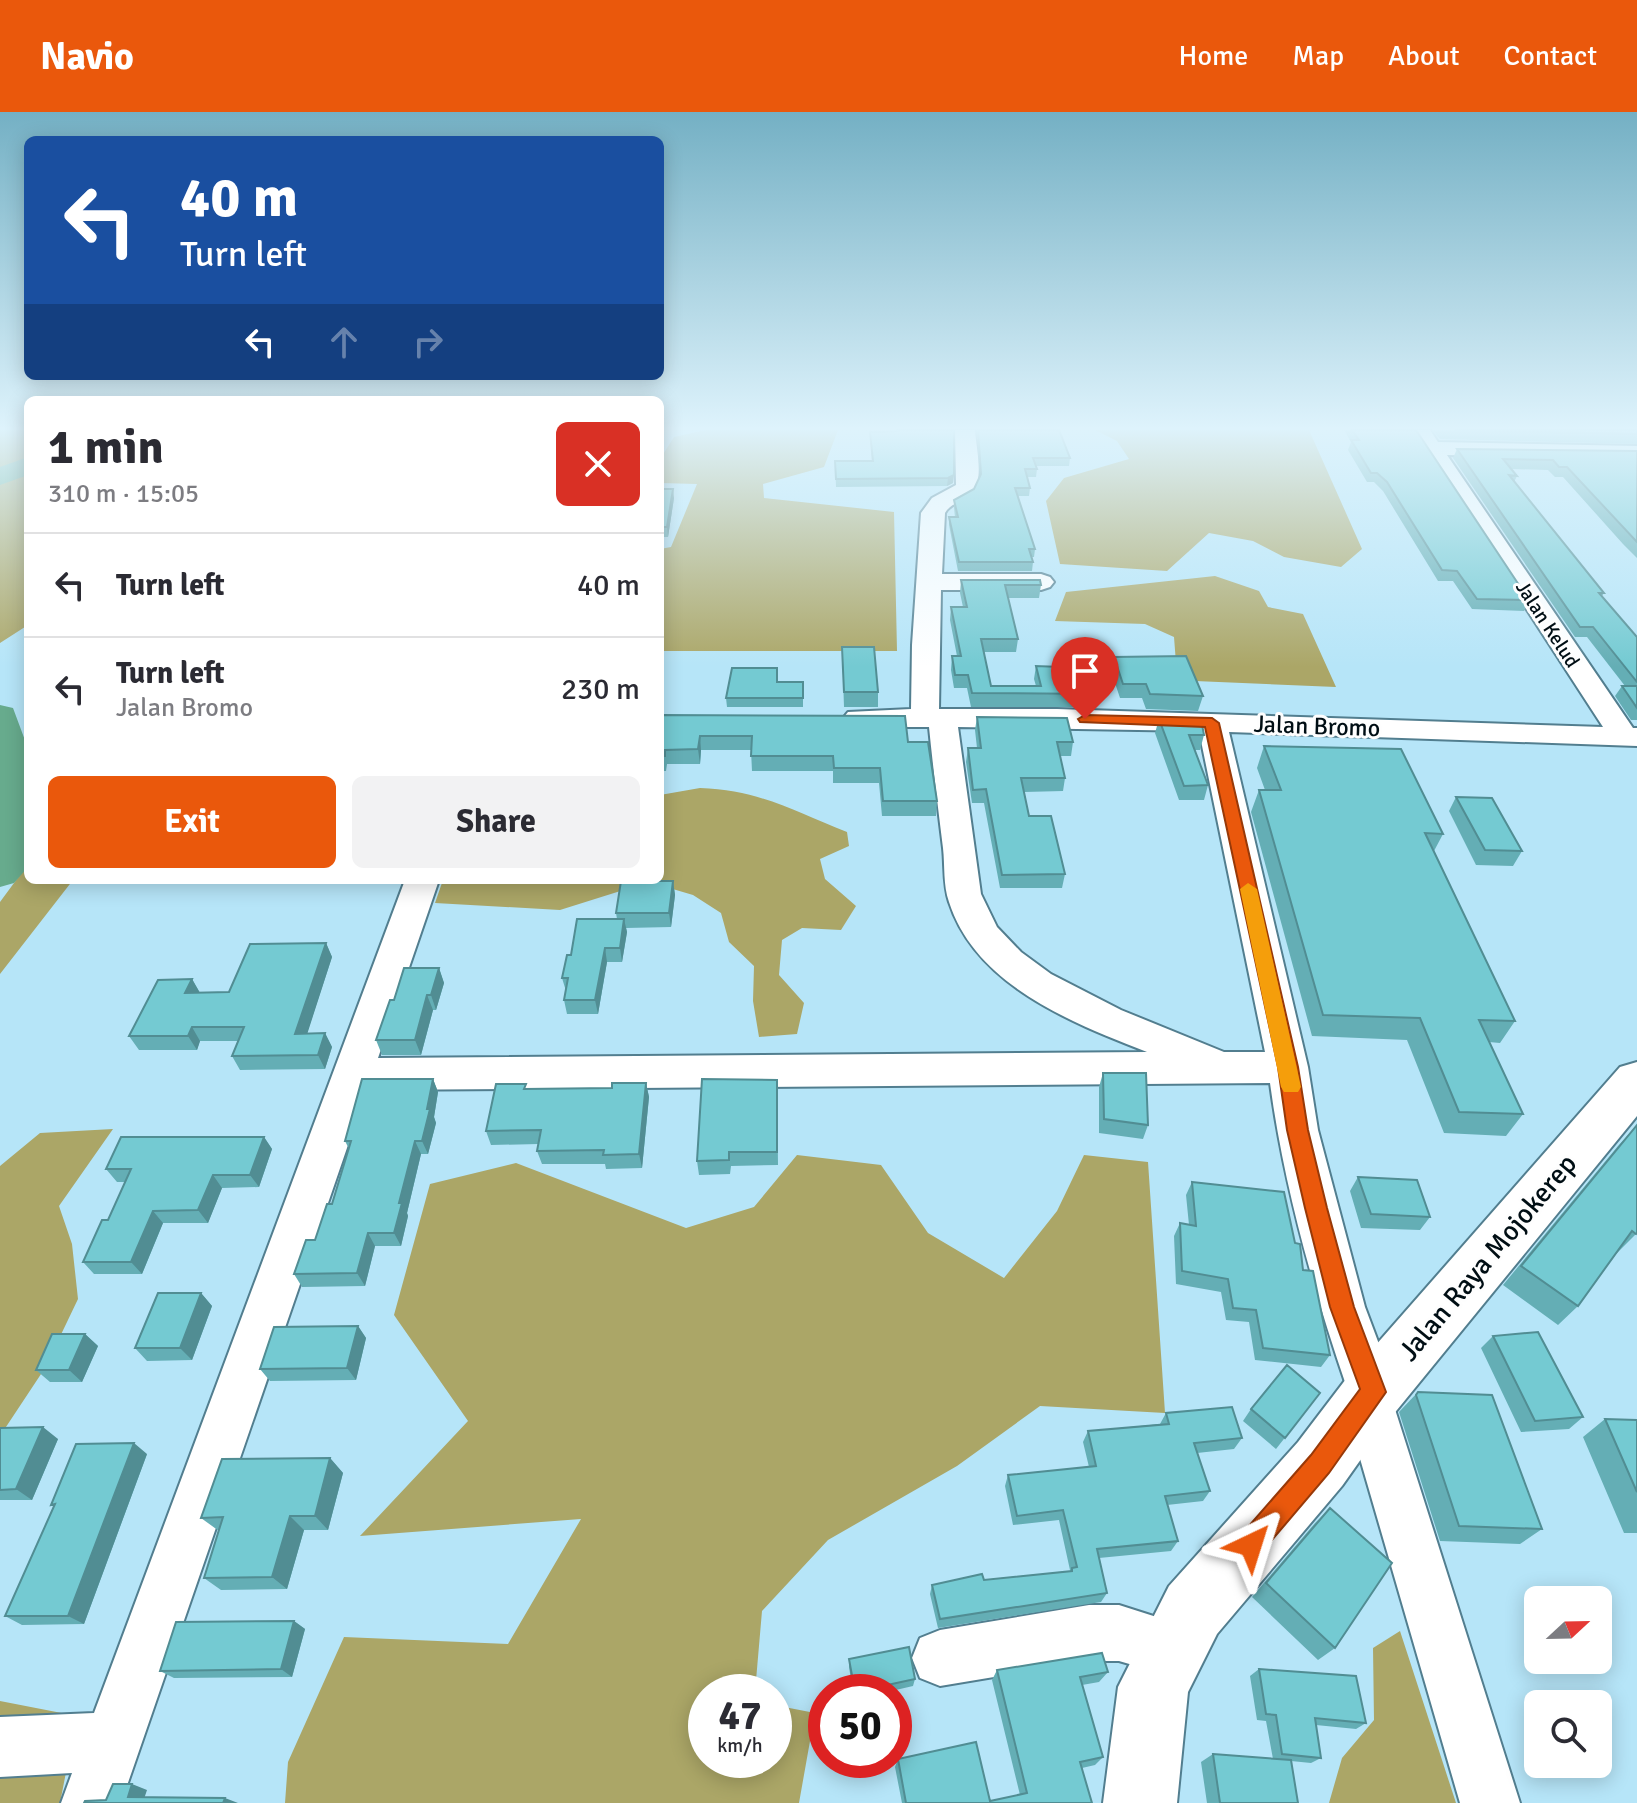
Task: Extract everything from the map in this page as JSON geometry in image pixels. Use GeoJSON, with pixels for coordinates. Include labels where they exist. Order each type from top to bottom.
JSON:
{"type":"FeatureCollection","features":[{"type":"Feature","properties":{"kind":"main road","name":"Jalan Raya Mojokerep"},"geometry":{"type":"LineString","coordinates":[[1140,1803],[1153,1687],[1193,1610],[1320,1464],[1370,1396],[1637,1081]]}},
{"type":"Feature","properties":{"kind":"street"},"geometry":{"type":"LineString","coordinates":[[935,509],[928,582],[934,719],[966,904],[980,933],[1002,957],[1036,983],[1109,1019],[1225,1068]]}},
{"type":"Feature","properties":{"kind":"street","name":"Jalan Kelud"},"geometry":{"type":"LineString","coordinates":[[1474,509],[1630,736]]}},
{"type":"Feature","properties":{"kind":"street"},"geometry":{"type":"LineString","coordinates":[[928,582],[1041,582]]}},
{"type":"Feature","properties":{"kind":"street","name":"Jalan Bromo"},"geometry":{"type":"LineString","coordinates":[[836,718],[1057,718],[1630,736]]}},
{"type":"Feature","properties":{"kind":"street"},"geometry":{"type":"LineString","coordinates":[[1212,723],[1316,1208],[1342,1307],[1490,1803]]}},
{"type":"Feature","properties":{"kind":"street"},"geometry":{"type":"LineString","coordinates":[[91,1803],[421,884]]}},
{"type":"Feature","properties":{"kind":"street"},"geometry":{"type":"LineString","coordinates":[[355,1074],[1288,1067]]}},
{"type":"Feature","properties":{"kind":"street"},"geometry":{"type":"LineString","coordinates":[[940,1658],[1089,1633],[1119,1633],[1171,1648]]}},
{"type":"Feature","properties":{"kind":"street"},"geometry":{"type":"LineString","coordinates":[[0,1747],[113,1742]]}},
{"type":"Feature","properties":{"kind":"shaded area"},"geometry":{"type":"Polygon","coordinates":[[[0,509],[24,509],[24,628],[0,643],[0,509]]]}},
{"type":"Feature","properties":{"kind":"shaded area"},"geometry":{"type":"Polygon","coordinates":[[[687,509],[865,509],[894,512],[897,651],[664,651],[664,548],[671,547],[687,509]]]}},
{"type":"Feature","properties":{"kind":"shaded area"},"geometry":{"type":"Polygon","coordinates":[[[1048,509],[1344,509],[1362,549],[1341,567],[1284,557],[1253,541],[1209,533],[1167,571],[1060,564],[1048,509]]]}},
{"type":"Feature","properties":{"kind":"shaded area"},"geometry":{"type":"Polygon","coordinates":[[[1215,576],[1259,591],[1268,607],[1303,614],[1336,687],[1195,681],[1176,663],[1174,637],[1145,624],[1055,621],[1066,592],[1215,576]]]}},
{"type":"Feature","properties":{"kind":"shaded area"},"geometry":{"type":"Polygon","coordinates":[[[700,788],[741,793],[793,809],[847,832],[849,846],[820,859],[825,879],[856,906],[841,930],[802,928],[782,940],[779,975],[804,1003],[797,1034],[759,1037],[753,1001],[754,966],[729,942],[721,913],[693,895],[656,884],[664,884],[664,794],[700,788]]]}},
{"type":"Feature","properties":{"kind":"shaded area"},"geometry":{"type":"Polygon","coordinates":[[[24,869],[24,884],[70,884],[0,974],[0,902],[24,869]]]}},
{"type":"Feature","properties":{"kind":"shaded area"},"geometry":{"type":"Polygon","coordinates":[[[442,884],[643,884],[560,910],[435,903],[442,884]]]}},
{"type":"Feature","properties":{"kind":"shaded area"},"geometry":{"type":"Polygon","coordinates":[[[113,1129],[59,1206],[72,1244],[78,1299],[45,1368],[0,1436],[0,1166],[40,1133],[113,1129]]]}},
{"type":"Feature","properties":{"kind":"shaded area"},"geometry":{"type":"Polygon","coordinates":[[[797,1155],[881,1165],[928,1233],[1004,1278],[1057,1211],[1084,1155],[1148,1162],[1165,1413],[1040,1406],[957,1466],[828,1540],[762,1611],[757,1674],[688,1674],[688,1778],[792,1778],[792,1709],[808,1712],[808,1752],[799,1803],[285,1803],[288,1762],[344,1637],[508,1644],[581,1519],[360,1536],[468,1421],[394,1315],[430,1184],[516,1163],[686,1228],[754,1207],[797,1155]]]}},
{"type":"Feature","properties":{"kind":"shaded area"},"geometry":{"type":"Polygon","coordinates":[[[1400,1631],[1456,1803],[1329,1803],[1342,1758],[1374,1720],[1373,1648],[1400,1631]]]}},
{"type":"Feature","properties":{"kind":"shaded area"},"geometry":{"type":"Polygon","coordinates":[[[0,1701],[77,1716],[60,1803],[0,1803],[0,1701]]]}},
{"type":"Feature","properties":{"kind":"building"},"geometry":{"type":"Polygon","coordinates":[[[664,509],[670,509],[667,527],[664,527],[664,509]]]}},
{"type":"Feature","properties":{"kind":"building"},"geometry":{"type":"Polygon","coordinates":[[[956,509],[1022,509],[1035,549],[1029,549],[1033,562],[959,562],[949,517],[958,517],[956,509]]]}},
{"type":"Feature","properties":{"kind":"building"},"geometry":{"type":"Polygon","coordinates":[[[1404,509],[1468,509],[1529,600],[1477,599],[1457,571],[1442,570],[1404,509]]]}},
{"type":"Feature","properties":{"kind":"building"},"geometry":{"type":"Polygon","coordinates":[[[1498,509],[1536,509],[1604,593],[1599,593],[1637,637],[1637,682],[1593,627],[1580,627],[1498,509]]]}},
{"type":"Feature","properties":{"kind":"building"},"geometry":{"type":"Polygon","coordinates":[[[1606,509],[1637,509],[1637,542],[1606,509]]]}},
{"type":"Feature","properties":{"kind":"building"},"geometry":{"type":"Polygon","coordinates":[[[961,580],[1040,580],[1041,585],[1005,585],[1018,639],[981,639],[991,686],[1041,686],[1036,666],[1088,668],[1096,694],[972,693],[968,675],[955,675],[952,656],[961,656],[951,607],[967,607],[961,580]]]}},
{"type":"Feature","properties":{"kind":"building"},"geometry":{"type":"Polygon","coordinates":[[[842,647],[874,647],[878,692],[844,692],[842,647]]]}},
{"type":"Feature","properties":{"kind":"building"},"geometry":{"type":"Polygon","coordinates":[[[1186,656],[1203,696],[1150,694],[1146,684],[1123,684],[1114,657],[1186,656]]]}},
{"type":"Feature","properties":{"kind":"building"},"geometry":{"type":"Polygon","coordinates":[[[732,668],[777,668],[777,682],[803,682],[803,698],[726,698],[732,668]]]}},
{"type":"Feature","properties":{"kind":"building"},"geometry":{"type":"Polygon","coordinates":[[[1622,686],[1637,686],[1637,708],[1622,686]]]}},
{"type":"Feature","properties":{"kind":"building"},"geometry":{"type":"Polygon","coordinates":[[[664,715],[905,716],[908,742],[928,742],[937,801],[883,801],[880,768],[834,768],[833,756],[751,756],[752,736],[700,736],[698,749],[665,750],[665,756],[664,715]]]}},
{"type":"Feature","properties":{"kind":"building"},"geometry":{"type":"Polygon","coordinates":[[[977,717],[1067,718],[1073,742],[1057,742],[1065,778],[1021,778],[1029,816],[1051,816],[1065,874],[1002,875],[986,789],[973,790],[968,748],[981,748],[977,717]]]}},
{"type":"Feature","properties":{"kind":"building"},"geometry":{"type":"Polygon","coordinates":[[[1159,719],[1201,719],[1204,735],[1189,735],[1208,785],[1184,786],[1159,719]]]}},
{"type":"Feature","properties":{"kind":"building"},"geometry":{"type":"Polygon","coordinates":[[[1264,746],[1401,749],[1443,834],[1425,833],[1515,1021],[1479,1020],[1523,1114],[1459,1112],[1420,1018],[1323,1015],[1259,790],[1281,790],[1264,746]]]}},
{"type":"Feature","properties":{"kind":"building"},"geometry":{"type":"Polygon","coordinates":[[[1456,797],[1492,798],[1522,851],[1485,850],[1456,797]]]}},
{"type":"Feature","properties":{"kind":"building"},"geometry":{"type":"Polygon","coordinates":[[[664,881],[673,881],[669,913],[616,913],[621,884],[664,884],[664,881]]]}},
{"type":"Feature","properties":{"kind":"building"},"geometry":{"type":"Polygon","coordinates":[[[577,919],[624,919],[620,948],[605,948],[595,1000],[564,1000],[568,978],[562,978],[567,955],[571,955],[577,919]]]}},
{"type":"Feature","properties":{"kind":"building"},"geometry":{"type":"Polygon","coordinates":[[[326,943],[295,1034],[325,1033],[318,1055],[232,1056],[244,1027],[192,1027],[188,1036],[129,1036],[158,980],[192,979],[185,993],[229,992],[250,944],[326,943]]]}},
{"type":"Feature","properties":{"kind":"building"},"geometry":{"type":"Polygon","coordinates":[[[404,968],[439,968],[431,995],[427,995],[415,1040],[376,1040],[390,1000],[394,1000],[404,968]]]}},
{"type":"Feature","properties":{"kind":"building"},"geometry":{"type":"Polygon","coordinates":[[[1103,1073],[1146,1073],[1148,1125],[1104,1119],[1103,1073]]]}},
{"type":"Feature","properties":{"kind":"building"},"geometry":{"type":"Polygon","coordinates":[[[362,1079],[433,1079],[422,1141],[415,1141],[394,1233],[368,1233],[357,1273],[294,1274],[306,1240],[315,1240],[327,1204],[332,1204],[351,1141],[345,1141],[362,1079]]]}},
{"type":"Feature","properties":{"kind":"building"},"geometry":{"type":"Polygon","coordinates":[[[702,1079],[777,1080],[777,1152],[729,1152],[729,1160],[697,1161],[702,1079]]]}},
{"type":"Feature","properties":{"kind":"building"},"geometry":{"type":"Polygon","coordinates":[[[612,1083],[646,1083],[639,1154],[603,1155],[604,1150],[537,1151],[541,1130],[486,1131],[496,1084],[526,1084],[524,1089],[612,1088],[612,1083]]]}},
{"type":"Feature","properties":{"kind":"building"},"geometry":{"type":"Polygon","coordinates":[[[1637,1125],[1637,1233],[1632,1231],[1578,1306],[1521,1266],[1637,1125]]]}},
{"type":"Feature","properties":{"kind":"building"},"geometry":{"type":"Polygon","coordinates":[[[121,1137],[264,1137],[250,1175],[213,1175],[198,1210],[153,1211],[131,1262],[83,1262],[102,1220],[108,1220],[131,1169],[106,1169],[121,1137]]]}},
{"type":"Feature","properties":{"kind":"building"},"geometry":{"type":"Polygon","coordinates":[[[1358,1177],[1417,1180],[1430,1217],[1371,1214],[1358,1177]]]}},
{"type":"Feature","properties":{"kind":"building"},"geometry":{"type":"Polygon","coordinates":[[[1192,1182],[1284,1192],[1295,1243],[1300,1244],[1303,1270],[1313,1271],[1330,1355],[1263,1348],[1256,1310],[1233,1308],[1228,1279],[1182,1271],[1180,1223],[1196,1226],[1192,1182]]]}},
{"type":"Feature","properties":{"kind":"building"},"geometry":{"type":"Polygon","coordinates":[[[158,1293],[201,1293],[180,1348],[135,1348],[158,1293]]]}},
{"type":"Feature","properties":{"kind":"building"},"geometry":{"type":"Polygon","coordinates":[[[358,1326],[347,1368],[260,1369],[274,1327],[358,1326]]]}},
{"type":"Feature","properties":{"kind":"building"},"geometry":{"type":"Polygon","coordinates":[[[1538,1332],[1583,1417],[1535,1421],[1493,1336],[1538,1332]]]}},
{"type":"Feature","properties":{"kind":"building"},"geometry":{"type":"Polygon","coordinates":[[[52,1334],[85,1334],[69,1370],[36,1370],[52,1334]]]}},
{"type":"Feature","properties":{"kind":"building"},"geometry":{"type":"Polygon","coordinates":[[[1287,1365],[1320,1393],[1285,1438],[1251,1409],[1287,1365]]]}},
{"type":"Feature","properties":{"kind":"building"},"geometry":{"type":"Polygon","coordinates":[[[1418,1392],[1492,1395],[1542,1529],[1459,1526],[1416,1395],[1418,1392]]]}},
{"type":"Feature","properties":{"kind":"building"},"geometry":{"type":"Polygon","coordinates":[[[1232,1407],[1242,1438],[1194,1443],[1210,1491],[1165,1496],[1178,1541],[1097,1549],[1107,1593],[940,1619],[932,1585],[982,1574],[984,1580],[1072,1571],[1077,1567],[1063,1510],[1017,1516],[1008,1475],[1096,1466],[1088,1431],[1169,1424],[1166,1413],[1232,1407]]]}},
{"type":"Feature","properties":{"kind":"building"},"geometry":{"type":"Polygon","coordinates":[[[1605,1419],[1637,1420],[1637,1492],[1605,1419]]]}},
{"type":"Feature","properties":{"kind":"building"},"geometry":{"type":"Polygon","coordinates":[[[43,1427],[16,1489],[0,1490],[0,1428],[43,1427]]]}},
{"type":"Feature","properties":{"kind":"building"},"geometry":{"type":"Polygon","coordinates":[[[134,1443],[68,1616],[5,1616],[55,1504],[51,1505],[76,1444],[134,1443]]]}},
{"type":"Feature","properties":{"kind":"building"},"geometry":{"type":"Polygon","coordinates":[[[330,1458],[315,1516],[290,1516],[272,1577],[204,1578],[223,1517],[201,1518],[222,1459],[330,1458]]]}},
{"type":"Feature","properties":{"kind":"building"},"geometry":{"type":"Polygon","coordinates":[[[1330,1508],[1392,1563],[1335,1648],[1266,1583],[1330,1508]]]}},
{"type":"Feature","properties":{"kind":"building"},"geometry":{"type":"Polygon","coordinates":[[[294,1621],[281,1669],[160,1671],[176,1622],[294,1621]]]}},
{"type":"Feature","properties":{"kind":"building"},"geometry":{"type":"Polygon","coordinates":[[[909,1647],[915,1679],[912,1680],[912,1674],[852,1674],[849,1659],[909,1647]]]}},
{"type":"Feature","properties":{"kind":"building"},"geometry":{"type":"Polygon","coordinates":[[[1102,1653],[1108,1672],[1080,1677],[1103,1757],[1080,1762],[1092,1803],[906,1803],[901,1778],[912,1778],[912,1756],[976,1742],[990,1801],[1027,1793],[997,1670],[1102,1653]]]}},
{"type":"Feature","properties":{"kind":"building"},"geometry":{"type":"Polygon","coordinates":[[[1259,1669],[1356,1676],[1366,1723],[1315,1718],[1321,1758],[1282,1754],[1276,1715],[1266,1714],[1259,1669]]]}},
{"type":"Feature","properties":{"kind":"building"},"geometry":{"type":"Polygon","coordinates":[[[1213,1754],[1291,1760],[1298,1803],[1220,1803],[1213,1754]]]}},
{"type":"Feature","properties":{"kind":"building"},"geometry":{"type":"Polygon","coordinates":[[[113,1784],[132,1784],[128,1797],[225,1798],[223,1803],[84,1803],[106,1800],[113,1784]]]}},
{"type":"Feature","properties":{"kind":"waterway"},"geometry":{"type":"LineString","coordinates":[[0,716],[8,743],[18,852],[0,873]]}},
{"type":"Feature","properties":{"kind":"slow traffic"},"geometry":{"type":"LineString","coordinates":[[1248,889],[1291,1087]]}},
{"type":"Feature","properties":{"kind":"route"},"geometry":{"type":"LineString","coordinates":[[1085,719],[1212,723],[1288,1067],[1297,1130],[1342,1307],[1373,1392],[1320,1464],[1251,1545]]}}]}
